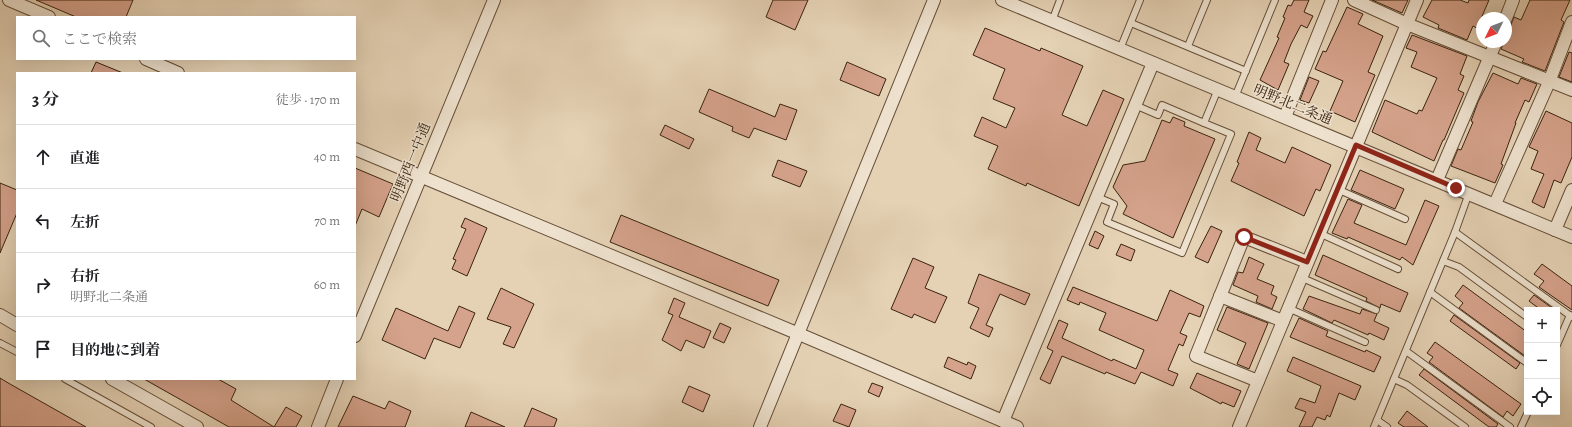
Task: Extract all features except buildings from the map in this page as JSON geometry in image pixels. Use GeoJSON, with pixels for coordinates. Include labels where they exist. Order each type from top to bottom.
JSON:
{"type":"FeatureCollection","features":[{"type":"Feature","properties":{"kind":"street"},"geometry":{"type":"LineString","coordinates":[[9,0],[47,16]]}},
{"type":"Feature","properties":{"kind":"street","name":"明野西一中通"},"geometry":{"type":"LineString","coordinates":[[356,334],[419,177],[494,0]]}},
{"type":"Feature","properties":{"kind":"street"},"geometry":{"type":"LineString","coordinates":[[760,427],[934,0]]}},
{"type":"Feature","properties":{"kind":"street","name":"明野北二条通"},"geometry":{"type":"LineString","coordinates":[[1002,0],[1356,145],[1572,237]]}},
{"type":"Feature","properties":{"kind":"street"},"geometry":{"type":"LineString","coordinates":[[1285,116],[1332,0]]}},
{"type":"Feature","properties":{"kind":"street"},"geometry":{"type":"LineString","coordinates":[[1354,0],[1407,24],[1572,90]]}},
{"type":"Feature","properties":{"kind":"street"},"geometry":{"type":"LineString","coordinates":[[1242,426],[1258,381],[1300,278],[1417,0]]}},
{"type":"Feature","properties":{"kind":"street"},"geometry":{"type":"LineString","coordinates":[[1508,12],[1513,0]]}},
{"type":"Feature","properties":{"kind":"street"},"geometry":{"type":"LineString","coordinates":[[1495,204],[1549,82],[1572,22]]}},
{"type":"Feature","properties":{"kind":"street"},"geometry":{"type":"LineString","coordinates":[[1438,180],[1493,48]]}},
{"type":"Feature","properties":{"kind":"street"},"geometry":{"type":"LineString","coordinates":[[148,60],[176,72]]}},
{"type":"Feature","properties":{"kind":"street"},"geometry":{"type":"LineString","coordinates":[[1003,421],[1153,63]]}},
{"type":"Feature","properties":{"kind":"street"},"geometry":{"type":"LineString","coordinates":[[356,149],[798,334],[1016,427]]}},
{"type":"Feature","properties":{"kind":"street"},"geometry":{"type":"LineString","coordinates":[[1555,230],[1572,190]]}},
{"type":"Feature","properties":{"kind":"street"},"geometry":{"type":"LineString","coordinates":[[1258,381],[1196,356],[1244,237],[1307,262]]}},
{"type":"Feature","properties":{"kind":"street"},"geometry":{"type":"LineString","coordinates":[[1220,296],[1283,321]]}},
{"type":"Feature","properties":{"kind":"street"},"geometry":{"type":"LineString","coordinates":[[0,316],[16,324]]}},
{"type":"Feature","properties":{"kind":"street"},"geometry":{"type":"LineString","coordinates":[[114,380],[197,427]]}},
{"type":"Feature","properties":{"kind":"street"},"geometry":{"type":"LineString","coordinates":[[318,427],[337,380]]}},
{"type":"Feature","properties":{"kind":"lane"},"geometry":{"type":"LineString","coordinates":[[1052,21],[1060,0]]}},
{"type":"Feature","properties":{"kind":"lane"},"geometry":{"type":"LineString","coordinates":[[1120,49],[1140,0]]}},
{"type":"Feature","properties":{"kind":"lane"},"geometry":{"type":"LineString","coordinates":[[1188,46],[1207,0]]}},
{"type":"Feature","properties":{"kind":"lane"},"geometry":{"type":"LineString","coordinates":[[1236,96],[1275,0]]}},
{"type":"Feature","properties":{"kind":"lane"},"geometry":{"type":"LineString","coordinates":[[1131,23],[1246,71]]}},
{"type":"Feature","properties":{"kind":"lane"},"geometry":{"type":"LineString","coordinates":[[1204,123],[1218,89]]}},
{"type":"Feature","properties":{"kind":"lane"},"geometry":{"type":"LineString","coordinates":[[1097,197],[1114,204],[1107,222],[1182,253],[1231,134],[1162,105],[1158,115],[1135,105]]}},
{"type":"Feature","properties":{"kind":"lane"},"geometry":{"type":"LineString","coordinates":[[1337,190],[1405,219]]}},
{"type":"Feature","properties":{"kind":"lane"},"geometry":{"type":"LineString","coordinates":[[1374,427],[1455,232],[1469,193]]}},
{"type":"Feature","properties":{"kind":"lane"},"geometry":{"type":"LineString","coordinates":[[1455,232],[1571,316],[1560,337]]}},
{"type":"Feature","properties":{"kind":"lane"},"geometry":{"type":"LineString","coordinates":[[1319,233],[1398,269]]}},
{"type":"Feature","properties":{"kind":"lane"},"geometry":{"type":"LineString","coordinates":[[1443,261],[1459,267],[1524,315]]}},
{"type":"Feature","properties":{"kind":"lane"},"geometry":{"type":"LineString","coordinates":[[1300,278],[1376,310]]}},
{"type":"Feature","properties":{"kind":"lane"},"geometry":{"type":"LineString","coordinates":[[1430,292],[1524,361]]}},
{"type":"Feature","properties":{"kind":"lane"},"geometry":{"type":"LineString","coordinates":[[1288,308],[1365,342]]}},
{"type":"Feature","properties":{"kind":"lane"},"geometry":{"type":"LineString","coordinates":[[0,343],[16,351]]}},
{"type":"Feature","properties":{"kind":"lane"},"geometry":{"type":"LineString","coordinates":[[1406,351],[1510,427]]}},
{"type":"Feature","properties":{"kind":"lane"},"geometry":{"type":"LineString","coordinates":[[1394,379],[1407,385],[1465,427]]}},
{"type":"Feature","properties":{"kind":"lane"},"geometry":{"type":"LineString","coordinates":[[67,380],[151,427]]}},
{"type":"Feature","properties":{"kind":"lane"},"geometry":{"type":"LineString","coordinates":[[1521,427],[1527,415]]}},
{"type":"Feature","properties":{"kind":"lane"},"geometry":{"type":"LineString","coordinates":[[1377,420],[1387,427]]}},
{"type":"Feature","properties":{"kind":"route"},"geometry":{"type":"LineString","coordinates":[[1244,237],[1307,262],[1356,145],[1456,188]]}}]}
